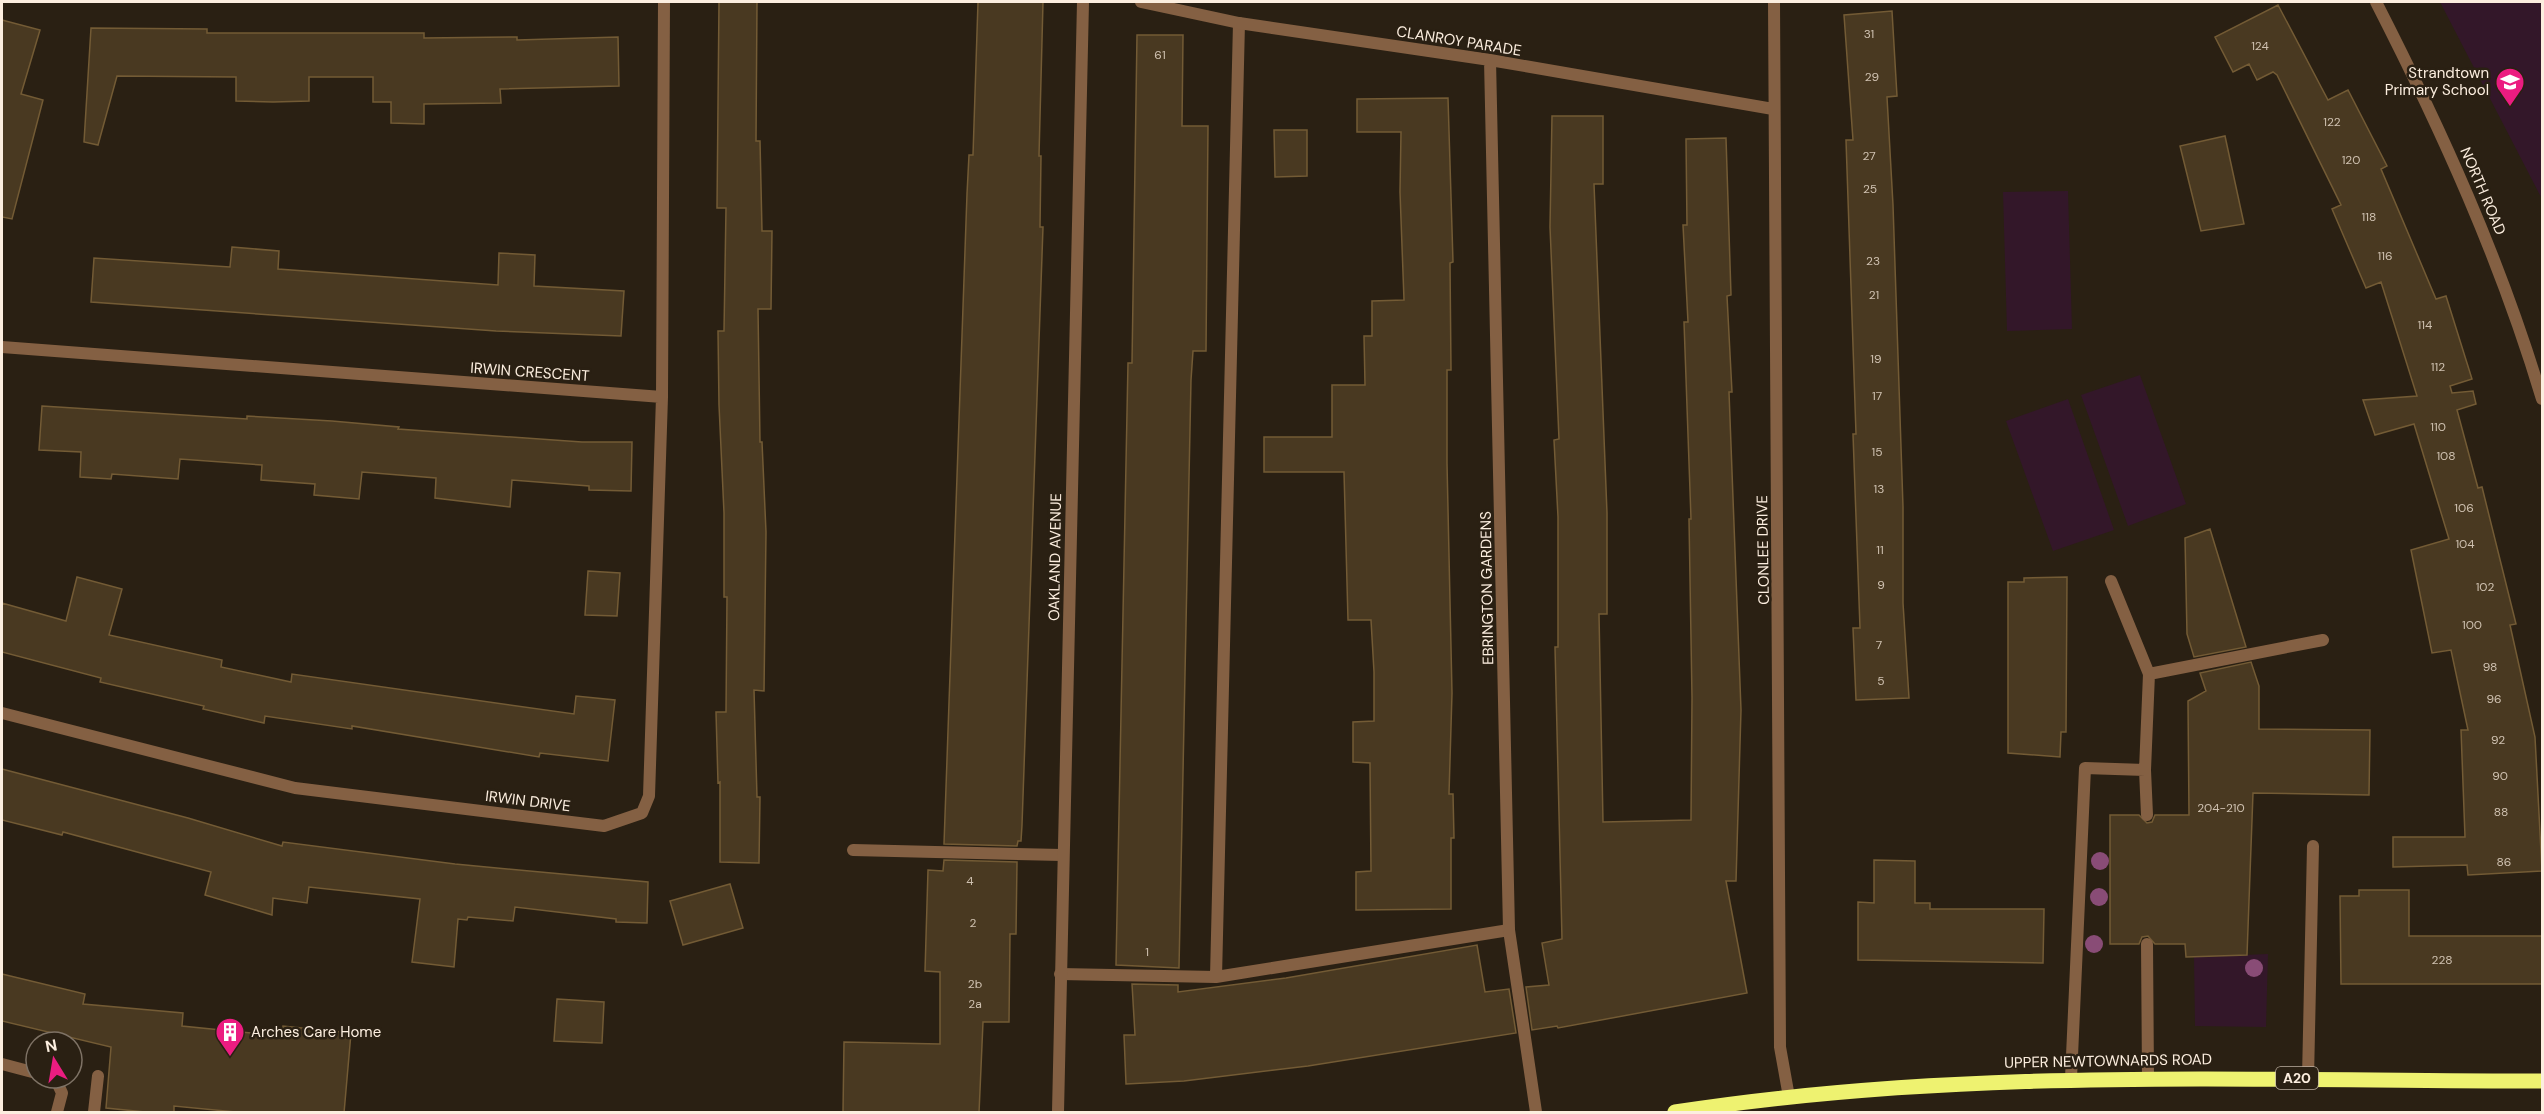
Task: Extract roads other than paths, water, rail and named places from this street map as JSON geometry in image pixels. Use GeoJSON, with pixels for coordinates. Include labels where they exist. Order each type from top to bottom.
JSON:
{"type":"FeatureCollection","features":[{"type":"Feature","properties":{"kind":"main road","name":"UPPER NEWTOWNARDS ROAD"},"geometry":{"type":"LineString","coordinates":[[1675,1113],[1789,1097],[1913,1085],[2072,1078],[2542,1081]]}},
{"type":"Feature","properties":{"kind":"street"},"geometry":{"type":"LineString","coordinates":[[662,397],[664,2]]}},
{"type":"Feature","properties":{"kind":"street","name":"OAKLAND AVENUE"},"geometry":{"type":"LineString","coordinates":[[1058,1113],[1062,855],[1083,2]]}},
{"type":"Feature","properties":{"kind":"street","name":"CLANROY PARADE"},"geometry":{"type":"LineString","coordinates":[[1141,2],[1239,23],[1490,60],[1773,109]]}},
{"type":"Feature","properties":{"kind":"street","name":"CLONLEE DRIVE"},"geometry":{"type":"LineString","coordinates":[[1773,2],[1780,1047],[1789,1097]]}},
{"type":"Feature","properties":{"kind":"street","name":"NORTH ROAD"},"geometry":{"type":"LineString","coordinates":[[2376,2],[2436,118],[2486,235],[2538,366],[2542,399]]}},
{"type":"Feature","properties":{"kind":"street"},"geometry":{"type":"LineString","coordinates":[[1216,977],[1239,23]]}},
{"type":"Feature","properties":{"kind":"street","name":"EBRINGTON GARDENS"},"geometry":{"type":"LineString","coordinates":[[1490,60],[1509,930],[1536,1113]]}},
{"type":"Feature","properties":{"kind":"street","name":"IRWIN CRESCENT"},"geometry":{"type":"LineString","coordinates":[[2,347],[662,397]]}},
{"type":"Feature","properties":{"kind":"street","name":"IRWIN DRIVE"},"geometry":{"type":"LineString","coordinates":[[2,713],[296,788],[604,826],[642,813],[649,796],[662,397]]}},
{"type":"Feature","properties":{"kind":"street"},"geometry":{"type":"LineString","coordinates":[[2111,581],[2149,674],[2145,770],[2147,815]]}},
{"type":"Feature","properties":{"kind":"street"},"geometry":{"type":"LineString","coordinates":[[2149,674],[2323,640]]}},
{"type":"Feature","properties":{"kind":"street"},"geometry":{"type":"LineString","coordinates":[[2072,1078],[2085,768],[2145,770]]}},
{"type":"Feature","properties":{"kind":"street"},"geometry":{"type":"LineString","coordinates":[[2308,1078],[2313,846]]}},
{"type":"Feature","properties":{"kind":"street"},"geometry":{"type":"LineString","coordinates":[[853,850],[1062,855]]}},
{"type":"Feature","properties":{"kind":"street"},"geometry":{"type":"LineString","coordinates":[[1060,974],[1216,977],[1509,930]]}},
{"type":"Feature","properties":{"kind":"street"},"geometry":{"type":"LineString","coordinates":[[2147,944],[2148,1078]]}},
{"type":"Feature","properties":{"kind":"street"},"geometry":{"type":"LineString","coordinates":[[2,1064],[24,1070]]}},
{"type":"Feature","properties":{"kind":"street"},"geometry":{"type":"LineString","coordinates":[[94,1113],[98,1076]]}},
{"type":"Feature","properties":{"kind":"street"},"geometry":{"type":"LineString","coordinates":[[57,1113],[62,1093],[61,1090]]}},
{"type":"Feature","properties":{"kind":"place","name":"Strandtown Primary School"},"geometry":{"type":"Point","coordinates":[2510,108]}},
{"type":"Feature","properties":{"kind":"place","name":"Arches Care Home"},"geometry":{"type":"Point","coordinates":[230,1058]}}]}
